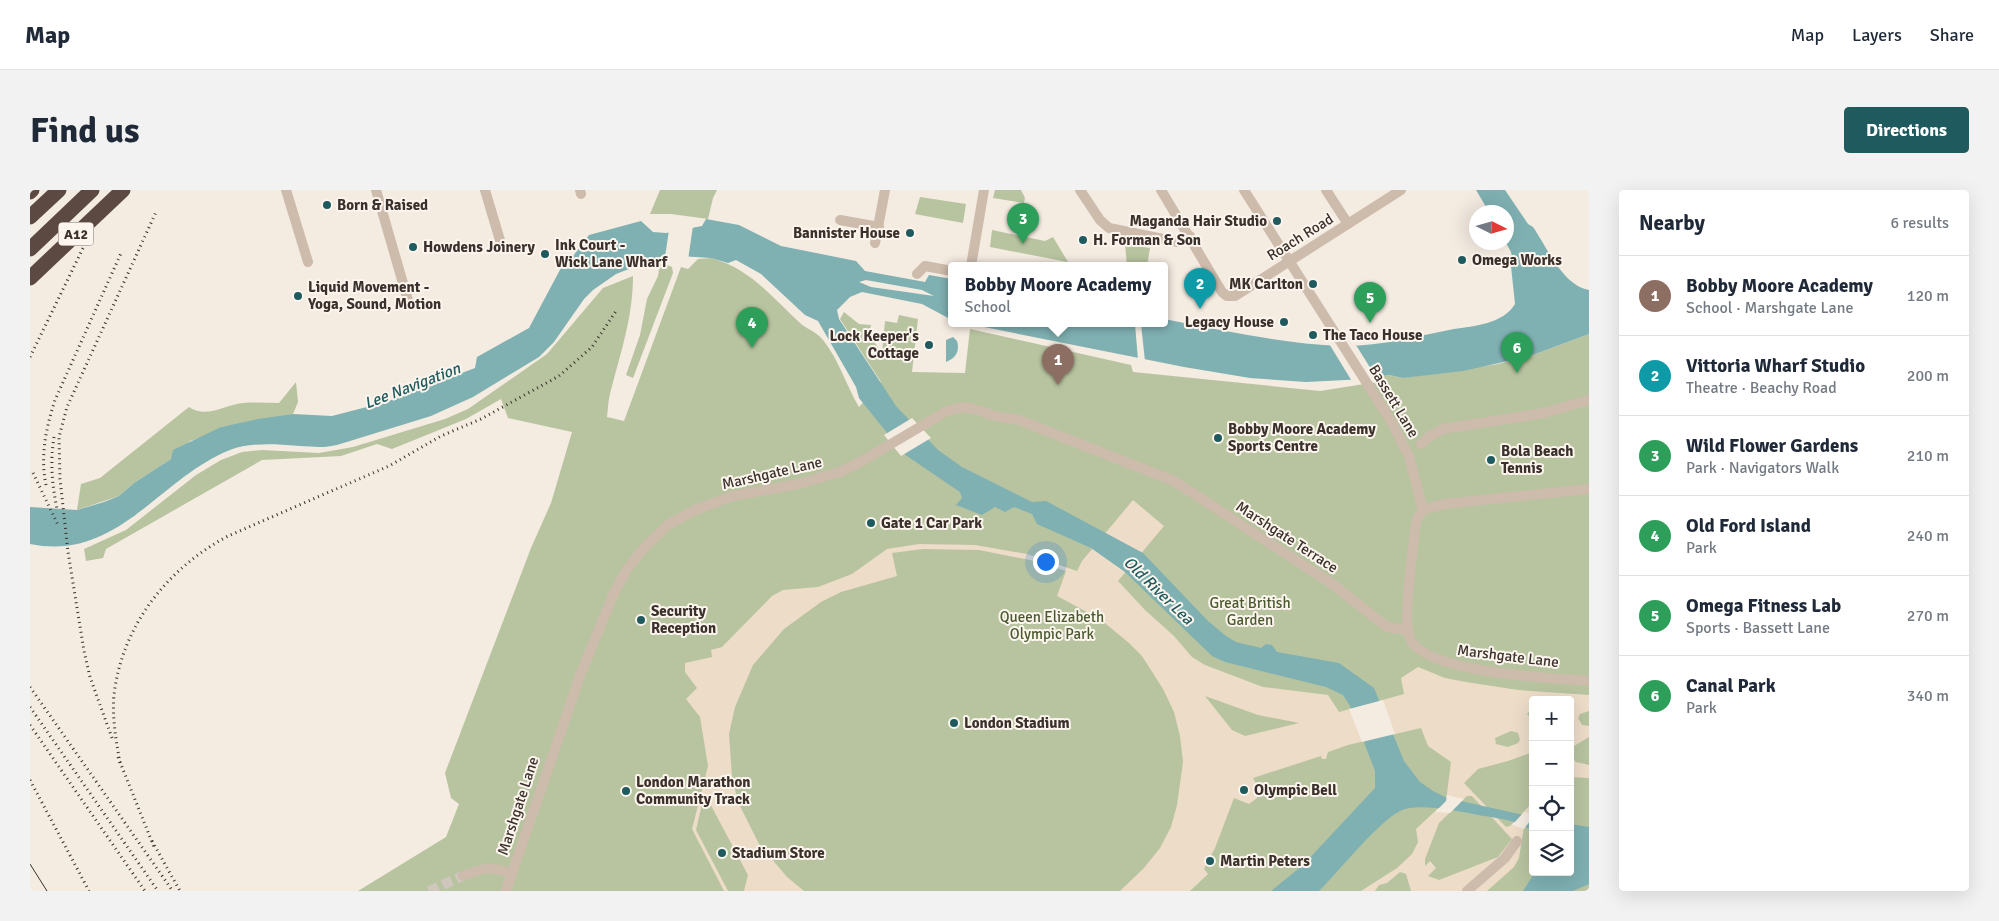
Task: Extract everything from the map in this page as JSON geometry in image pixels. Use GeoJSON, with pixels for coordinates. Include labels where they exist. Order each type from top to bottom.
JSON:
{"type":"FeatureCollection","features":[{"type":"Feature","properties":{"kind":"highway"},"geometry":{"type":"LineString","coordinates":[[30,218],[59,190]]}},
{"type":"Feature","properties":{"kind":"highway","name":"A12"},"geometry":{"type":"LineString","coordinates":[[30,249],[92,190]]}},
{"type":"Feature","properties":{"kind":"highway","name":"A12"},"geometry":{"type":"LineString","coordinates":[[30,278],[123,190]]}},
{"type":"Feature","properties":{"kind":"street"},"geometry":{"type":"LineString","coordinates":[[286,190],[308,262]]}},
{"type":"Feature","properties":{"kind":"street"},"geometry":{"type":"LineString","coordinates":[[376,190],[410,304]]}},
{"type":"Feature","properties":{"kind":"street"},"geometry":{"type":"LineString","coordinates":[[485,190],[502,246]]}},
{"type":"Feature","properties":{"kind":"street"},"geometry":{"type":"LineString","coordinates":[[876,243],[885,190]]}},
{"type":"Feature","properties":{"kind":"street"},"geometry":{"type":"LineString","coordinates":[[972,262],[984,190]]}},
{"type":"Feature","properties":{"kind":"street"},"geometry":{"type":"LineString","coordinates":[[1080,190],[1100,220],[1109,228],[1178,242],[1190,236],[1161,190]]}},
{"type":"Feature","properties":{"kind":"street","name":"Bassett Lane"},"geometry":{"type":"LineString","coordinates":[[1244,190],[1373,392],[1406,448],[1423,510]]}},
{"type":"Feature","properties":{"kind":"street"},"geometry":{"type":"LineString","coordinates":[[1326,190],[1348,224]]}},
{"type":"Feature","properties":{"kind":"street","name":"Roach Road"},"geometry":{"type":"LineString","coordinates":[[1190,236],[1222,292],[1227,296],[1235,296],[1401,190]]}},
{"type":"Feature","properties":{"kind":"street"},"geometry":{"type":"LineString","coordinates":[[840,220],[878,228]]}},
{"type":"Feature","properties":{"kind":"street"},"geometry":{"type":"LineString","coordinates":[[918,274],[925,266],[948,270]]}},
{"type":"Feature","properties":{"kind":"street"},"geometry":{"type":"LineString","coordinates":[[1422,444],[1430,436],[1443,429],[1544,413],[1589,400]]}},
{"type":"Feature","properties":{"kind":"street","name":"Marshgate Lane"},"geometry":{"type":"LineString","coordinates":[[463,876],[484,867],[493,867],[512,874],[536,799],[581,673],[614,593],[626,571],[641,551],[669,524],[695,510],[733,496],[819,479],[848,468],[945,412],[956,408],[972,407],[995,416],[1019,420],[1147,470]]}},
{"type":"Feature","properties":{"kind":"street","name":"Marshgate Terrace"},"geometry":{"type":"LineString","coordinates":[[1147,470],[1174,481],[1331,583],[1387,626],[1408,630]]}},
{"type":"Feature","properties":{"kind":"street"},"geometry":{"type":"LineString","coordinates":[[1408,630],[1415,529],[1417,519],[1423,510],[1444,504],[1589,489]]}},
{"type":"Feature","properties":{"kind":"street","name":"Marshgate Lane"},"geometry":{"type":"LineString","coordinates":[[1408,630],[1413,644],[1417,648],[1433,658],[1456,666],[1589,681]]}},
{"type":"Feature","properties":{"kind":"street"},"geometry":{"type":"LineString","coordinates":[[1467,891],[1505,858],[1517,841]]}},
{"type":"Feature","properties":{"kind":"street"},"geometry":{"type":"LineString","coordinates":[[506,891],[512,874]]}},
{"type":"Feature","properties":{"kind":"green space"},"geometry":{"type":"Polygon","coordinates":[[[660,190],[717,190],[708,219],[671,214],[650,214],[660,190]]]}},
{"type":"Feature","properties":{"kind":"green space"},"geometry":{"type":"Polygon","coordinates":[[[995,190],[1021,190],[1025,198],[1024,203],[993,198],[995,190]]]}},
{"type":"Feature","properties":{"kind":"green space"},"geometry":{"type":"Polygon","coordinates":[[[920,197],[966,204],[963,223],[915,214],[920,197]]]}},
{"type":"Feature","properties":{"kind":"green space"},"geometry":{"type":"Polygon","coordinates":[[[992,230],[1045,241],[1053,237],[1068,262],[990,247],[992,230]]]}},
{"type":"Feature","properties":{"kind":"green space"},"geometry":{"type":"Polygon","coordinates":[[[1125,244],[1150,248],[1148,262],[1127,262],[1125,244]]]}},
{"type":"Feature","properties":{"kind":"green space","name":"Queen Elizabeth Olympic Park"},"geometry":{"type":"Polygon","coordinates":[[[711,258],[737,269],[759,284],[802,324],[820,337],[829,348],[859,407],[881,382],[840,319],[844,312],[859,324],[871,325],[869,335],[882,353],[885,321],[897,323],[899,315],[918,319],[912,372],[965,373],[970,329],[1131,365],[1133,372],[1320,391],[1377,382],[1385,392],[1376,377],[1389,375],[1403,378],[1498,364],[1530,356],[1589,334],[1589,891],[358,891],[446,837],[459,804],[451,798],[445,773],[531,548],[551,503],[572,432],[508,418],[501,399],[466,419],[392,449],[377,444],[341,456],[262,460],[106,549],[103,558],[86,561],[84,549],[126,530],[196,475],[221,460],[242,452],[262,450],[319,453],[353,447],[445,419],[468,409],[547,354],[603,288],[633,276],[631,307],[609,397],[607,417],[624,421],[681,267],[688,269],[698,259],[711,258]]]}},
{"type":"Feature","properties":{"kind":"green space"},"geometry":{"type":"Polygon","coordinates":[[[660,262],[672,267],[673,273],[633,378],[626,375],[640,335],[647,299],[658,276],[660,262]]]}},
{"type":"Feature","properties":{"kind":"green space"},"geometry":{"type":"Polygon","coordinates":[[[296,382],[298,402],[293,414],[221,427],[208,435],[190,441],[171,459],[134,483],[119,496],[77,510],[81,484],[100,478],[189,407],[202,412],[209,412],[243,403],[279,403],[296,382]]]}},
{"type":"Feature","properties":{"kind":"shaded area"},"geometry":{"type":"Polygon","coordinates":[[[1133,500],[1164,526],[1118,581],[1145,610],[1174,636],[1192,657],[1205,665],[1263,687],[1328,695],[1339,712],[1404,694],[1401,678],[1418,667],[1445,678],[1466,682],[1518,690],[1589,695],[1589,711],[1580,714],[1578,718],[1582,725],[1589,726],[1589,737],[1574,746],[1574,696],[1529,696],[1529,712],[1527,714],[1529,717],[1529,753],[1478,769],[1464,783],[1506,827],[1510,826],[1529,806],[1529,821],[1524,827],[1519,858],[1514,867],[1487,891],[1411,891],[1406,874],[1400,872],[1387,883],[1379,885],[1375,891],[1361,891],[1397,868],[1412,854],[1418,842],[1416,829],[1446,801],[1451,762],[1428,746],[1421,728],[1348,745],[1328,752],[1326,759],[1322,759],[1321,756],[1253,778],[1259,789],[1257,798],[1249,804],[1234,798],[1215,848],[1204,869],[1208,874],[1190,891],[1120,891],[1144,868],[1160,848],[1171,827],[1177,805],[1183,762],[1180,736],[1174,712],[1163,689],[1142,656],[1100,619],[1057,596],[1066,571],[1030,560],[979,550],[923,549],[892,553],[897,576],[841,592],[821,602],[784,629],[753,665],[735,707],[729,734],[732,777],[738,802],[759,844],[787,877],[804,891],[744,891],[748,875],[707,798],[703,800],[696,830],[728,891],[724,891],[692,829],[708,766],[700,717],[686,699],[697,688],[685,672],[685,663],[712,657],[711,650],[722,647],[772,596],[783,590],[818,587],[852,574],[887,549],[919,544],[975,545],[1027,554],[1077,571],[1082,561],[1133,500]],[[1205,696],[1232,730],[1245,736],[1299,723],[1258,715],[1205,696]],[[1511,731],[1495,738],[1496,744],[1508,747],[1518,743],[1520,740],[1518,733],[1511,731]],[[1467,796],[1439,823],[1425,859],[1425,866],[1430,861],[1436,868],[1428,876],[1439,880],[1498,857],[1512,839],[1472,796],[1467,796]]]}},
{"type":"Feature","properties":{"kind":"shaded area"},"geometry":{"type":"Polygon","coordinates":[[[1574,760],[1589,765],[1589,778],[1574,777],[1574,760]]]}},
{"type":"Feature","properties":{"kind":"water"},"geometry":{"type":"Polygon","coordinates":[[[1476,190],[1505,190],[1528,224],[1533,227],[1563,273],[1579,287],[1589,290],[1589,334],[1530,356],[1463,371],[1403,378],[1389,375],[1365,379],[1306,382],[1250,378],[1184,367],[984,327],[1168,327],[1168,320],[1230,332],[1319,345],[1355,346],[1383,343],[1488,323],[1503,316],[1515,304],[1510,250],[1514,250],[1514,205],[1485,205],[1476,190]]]}},
{"type":"Feature","properties":{"kind":"water","name":"Old River Lea"},"geometry":{"type":"Polygon","coordinates":[[[706,219],[739,225],[781,246],[856,261],[865,271],[925,282],[929,275],[948,278],[948,318],[922,304],[862,292],[850,297],[837,310],[839,319],[896,406],[938,450],[962,467],[1032,502],[1046,501],[1143,553],[1208,621],[1236,642],[1261,648],[1266,644],[1272,645],[1277,652],[1339,663],[1374,688],[1404,761],[1420,782],[1447,798],[1529,816],[1529,829],[1514,822],[1442,809],[1422,807],[1405,809],[1385,822],[1373,833],[1319,891],[1271,891],[1303,865],[1375,788],[1375,771],[1350,706],[1343,695],[1326,687],[1225,662],[1212,656],[1125,572],[1091,548],[1037,524],[1032,514],[1014,507],[1005,512],[995,507],[982,515],[956,505],[962,498],[960,492],[904,454],[859,398],[856,387],[818,321],[805,315],[761,274],[736,260],[728,263],[711,258],[665,255],[616,274],[593,290],[584,299],[554,342],[539,357],[473,397],[431,416],[337,445],[325,447],[264,444],[230,450],[205,463],[181,479],[113,530],[88,541],[61,546],[30,544],[30,507],[77,510],[119,496],[134,483],[171,459],[173,450],[221,427],[293,414],[332,416],[386,402],[475,368],[477,357],[529,328],[562,266],[567,264],[589,235],[641,221],[653,232],[666,233],[702,226],[706,219]],[[866,280],[859,282],[871,287],[934,296],[922,290],[866,280]]]}},
{"type":"Feature","properties":{"kind":"water"},"geometry":{"type":"Polygon","coordinates":[[[953,337],[957,341],[957,351],[955,356],[946,362],[946,340],[953,337]]]}},
{"type":"Feature","properties":{"kind":"water"},"geometry":{"type":"Polygon","coordinates":[[[1574,825],[1589,827],[1589,884],[1573,891],[1523,891],[1532,876],[1574,876],[1574,825]]]}},
{"type":"Feature","properties":{"kind":"pier"},"geometry":{"type":"Polygon","coordinates":[[[693,226],[688,260],[665,257],[669,230],[693,226]]]}},
{"type":"Feature","properties":{"kind":"pier"},"geometry":{"type":"Polygon","coordinates":[[[1135,327],[1141,327],[1145,361],[1138,360],[1135,327]]]}},
{"type":"Feature","properties":{"kind":"pier"},"geometry":{"type":"Polygon","coordinates":[[[1328,342],[1354,342],[1378,380],[1353,383],[1328,342]]]}},
{"type":"Feature","properties":{"kind":"pier"},"geometry":{"type":"Polygon","coordinates":[[[912,418],[931,438],[901,456],[884,435],[912,418]]]}},
{"type":"Feature","properties":{"kind":"pier"},"geometry":{"type":"Polygon","coordinates":[[[1383,700],[1395,734],[1362,742],[1349,709],[1383,700]]]}},
{"type":"Feature","properties":{"kind":"pier"},"geometry":{"type":"Polygon","coordinates":[[[1447,795],[1464,799],[1450,813],[1435,812],[1446,801],[1447,795]]]}},
{"type":"Feature","properties":{"kind":"pier"},"geometry":{"type":"Polygon","coordinates":[[[1524,812],[1529,813],[1529,822],[1524,829],[1512,825],[1524,812]]]}},
{"type":"Feature","properties":{"kind":"tunnel"},"geometry":{"type":"LineString","coordinates":[[429,891],[463,876]]}},
{"type":"Feature","properties":{"kind":"tram line"},"geometry":{"type":"LineString","coordinates":[[30,864],[47,891]]}},
{"type":"Feature","properties":{"kind":"railway"},"geometry":{"type":"LineString","coordinates":[[112,738],[90,677],[84,651],[68,552],[60,479],[59,437],[67,407],[156,212]]}},
{"type":"Feature","properties":{"kind":"railway"},"geometry":{"type":"LineString","coordinates":[[30,357],[85,244]]}},
{"type":"Feature","properties":{"kind":"railway"},"geometry":{"type":"LineString","coordinates":[[46,485],[44,474],[45,442],[55,400],[122,251]]}},
{"type":"Feature","properties":{"kind":"railway"},"geometry":{"type":"LineString","coordinates":[[120,763],[114,721],[114,695],[119,669],[127,645],[138,622],[152,601],[186,564],[228,536],[389,466],[441,436],[481,419],[559,376],[592,347],[616,311]]}},
{"type":"Feature","properties":{"kind":"railway"},"geometry":{"type":"LineString","coordinates":[[54,437],[52,473],[57,509]]}},
{"type":"Feature","properties":{"kind":"railway"},"geometry":{"type":"LineString","coordinates":[[33,473],[58,525]]}},
{"type":"Feature","properties":{"kind":"railway"},"geometry":{"type":"LineString","coordinates":[[30,687],[172,890]]}},
{"type":"Feature","properties":{"kind":"railway"},"geometry":{"type":"LineString","coordinates":[[30,707],[158,891]]}},
{"type":"Feature","properties":{"kind":"railway"},"geometry":{"type":"LineString","coordinates":[[30,725],[145,891]]}},
{"type":"Feature","properties":{"kind":"railway"},"geometry":{"type":"LineString","coordinates":[[118,757],[154,847]]}},
{"type":"Feature","properties":{"kind":"railway"},"geometry":{"type":"LineString","coordinates":[[30,780],[89,891]]}},
{"type":"Feature","properties":{"kind":"railway"},"geometry":{"type":"LineString","coordinates":[[152,841],[180,891]]}},
{"type":"Feature","properties":{"kind":"place","name":"Born & Raised"},"geometry":{"type":"Point","coordinates":[327,205]}},
{"type":"Feature","properties":{"kind":"place","name":"Maganda Hair Studio"},"geometry":{"type":"Point","coordinates":[1277,221]}},
{"type":"Feature","properties":{"kind":"place","name":"Bannister House"},"geometry":{"type":"Point","coordinates":[910,233]}},
{"type":"Feature","properties":{"kind":"place","name":"H. Forman & Son"},"geometry":{"type":"Point","coordinates":[1083,240]}},
{"type":"Feature","properties":{"kind":"place","name":"Wild Flower Gardens"},"geometry":{"type":"Point","coordinates":[1023,244]}},
{"type":"Feature","properties":{"kind":"place","name":"Howdens Joinery"},"geometry":{"type":"Point","coordinates":[413,247]}},
{"type":"Feature","properties":{"kind":"place","name":"Ink Court - Wick Lane Wharf"},"geometry":{"type":"Point","coordinates":[545,254]}},
{"type":"Feature","properties":{"kind":"place","name":"Omega Works"},"geometry":{"type":"Point","coordinates":[1462,260]}},
{"type":"Feature","properties":{"kind":"place","name":"MK Carlton"},"geometry":{"type":"Point","coordinates":[1313,284]}},
{"type":"Feature","properties":{"kind":"place","name":"Liquid Movement - Yoga, Sound, Motion"},"geometry":{"type":"Point","coordinates":[298,296]}},
{"type":"Feature","properties":{"kind":"place","name":"Vittoria Wharf Studio"},"geometry":{"type":"Point","coordinates":[1200,309]}},
{"type":"Feature","properties":{"kind":"place","name":"Legacy House"},"geometry":{"type":"Point","coordinates":[1284,322]}},
{"type":"Feature","properties":{"kind":"place","name":"Omega Fitness Lab"},"geometry":{"type":"Point","coordinates":[1370,323]}},
{"type":"Feature","properties":{"kind":"place","name":"The Taco House"},"geometry":{"type":"Point","coordinates":[1313,335]}},
{"type":"Feature","properties":{"kind":"place","name":"Lock Keeper's Cottage"},"geometry":{"type":"Point","coordinates":[929,345]}},
{"type":"Feature","properties":{"kind":"place","name":"Old Ford Island"},"geometry":{"type":"Point","coordinates":[752,348]}},
{"type":"Feature","properties":{"kind":"place","name":"Canal Park"},"geometry":{"type":"Point","coordinates":[1517,373]}},
{"type":"Feature","properties":{"kind":"place","name":"Bobby Moore Academy"},"geometry":{"type":"Point","coordinates":[1058,385]}},
{"type":"Feature","properties":{"kind":"place","name":"Bobby Moore Academy Sports Centre"},"geometry":{"type":"Point","coordinates":[1218,438]}},
{"type":"Feature","properties":{"kind":"place","name":"Bola Beach Tennis"},"geometry":{"type":"Point","coordinates":[1491,460]}},
{"type":"Feature","properties":{"kind":"place","name":"Gate 1 Car Park"},"geometry":{"type":"Point","coordinates":[871,523]}},
{"type":"Feature","properties":{"kind":"place","name":"Security Reception"},"geometry":{"type":"Point","coordinates":[641,620]}},
{"type":"Feature","properties":{"kind":"place","name":"London Stadium"},"geometry":{"type":"Point","coordinates":[954,723]}},
{"type":"Feature","properties":{"kind":"place","name":"Olympic Bell"},"geometry":{"type":"Point","coordinates":[1244,790]}},
{"type":"Feature","properties":{"kind":"place","name":"London Marathon Community Track"},"geometry":{"type":"Point","coordinates":[626,791]}},
{"type":"Feature","properties":{"kind":"place","name":"Stadium Store"},"geometry":{"type":"Point","coordinates":[722,853]}},
{"type":"Feature","properties":{"kind":"place","name":"Martin Peters"},"geometry":{"type":"Point","coordinates":[1210,861]}},
{"type":"Feature","properties":{"kind":"water label","name":"Lee Navigation"},"geometry":{"type":"Point","coordinates":[412,385]}},
{"type":"Feature","properties":{"kind":"park label","name":"Great British Garden"},"geometry":{"type":"Point","coordinates":[1250,612]}}]}
